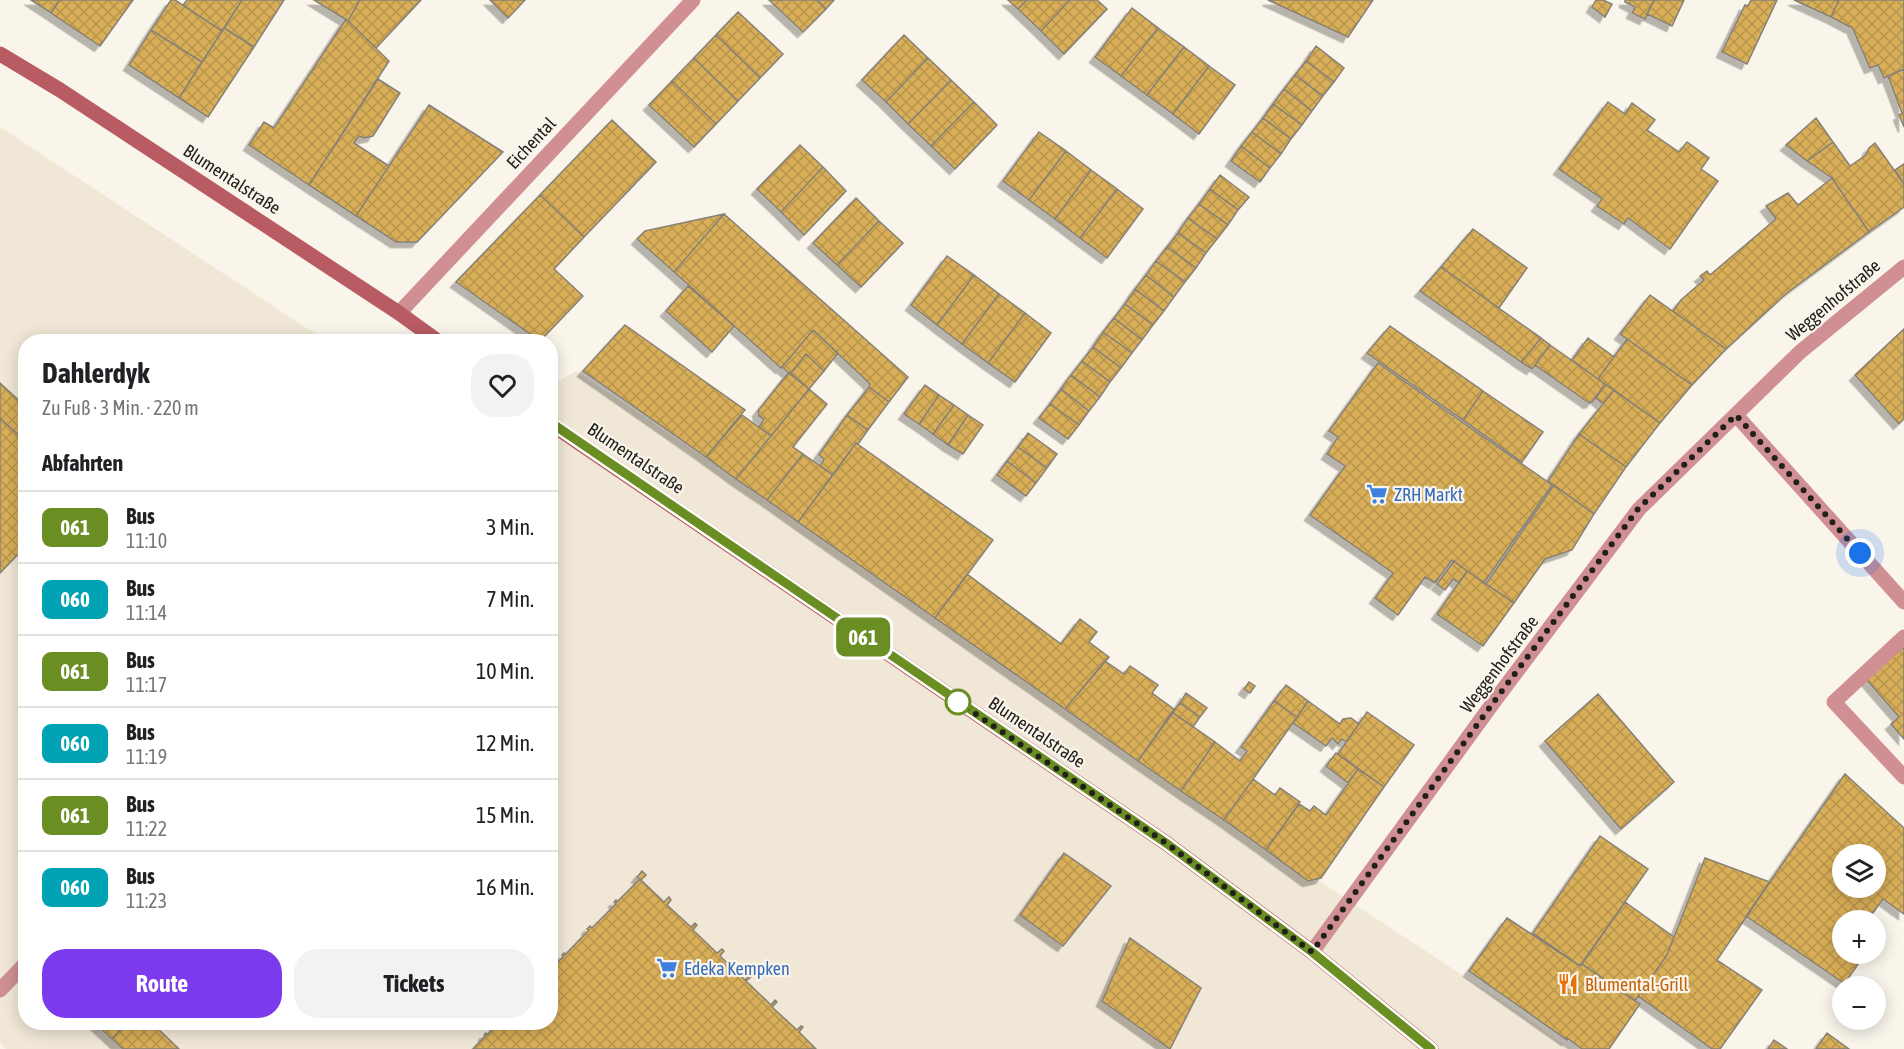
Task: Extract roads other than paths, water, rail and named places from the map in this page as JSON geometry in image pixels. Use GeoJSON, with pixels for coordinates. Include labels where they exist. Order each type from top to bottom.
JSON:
{"type":"FeatureCollection","features":[{"type":"Feature","properties":{"kind":"main road","name":"Blumentalstraße"},"geometry":{"type":"LineString","coordinates":[[0,54],[60,90],[428,334]]}},
{"type":"Feature","properties":{"kind":"main road","name":"Blumentalstraße"},"geometry":{"type":"LineString","coordinates":[[558,428],[1166,843],[1312,952],[1431,1049]]}},
{"type":"Feature","properties":{"kind":"street","name":"Eichental"},"geometry":{"type":"LineString","coordinates":[[399,313],[693,0]]}},
{"type":"Feature","properties":{"kind":"street","name":"Weggenhofstraße"},"geometry":{"type":"LineString","coordinates":[[1312,952],[1493,703],[1638,509],[1800,352],[1904,267]]}},
{"type":"Feature","properties":{"kind":"street"},"geometry":{"type":"LineString","coordinates":[[1736,415],[1904,602]]}},
{"type":"Feature","properties":{"kind":"street"},"geometry":{"type":"LineString","coordinates":[[1904,637],[1834,702],[1904,777]]}},
{"type":"Feature","properties":{"kind":"street"},"geometry":{"type":"LineString","coordinates":[[0,990],[18,971]]}},
{"type":"Feature","properties":{"kind":"place","name":"ZRH Markt"},"geometry":{"type":"Point","coordinates":[1377,494]}},
{"type":"Feature","properties":{"kind":"place","name":"Edeka Kempken"},"geometry":{"type":"Point","coordinates":[667,968]}},
{"type":"Feature","properties":{"kind":"place","name":"Blumental-Grill"},"geometry":{"type":"Point","coordinates":[1568,984]}}]}
